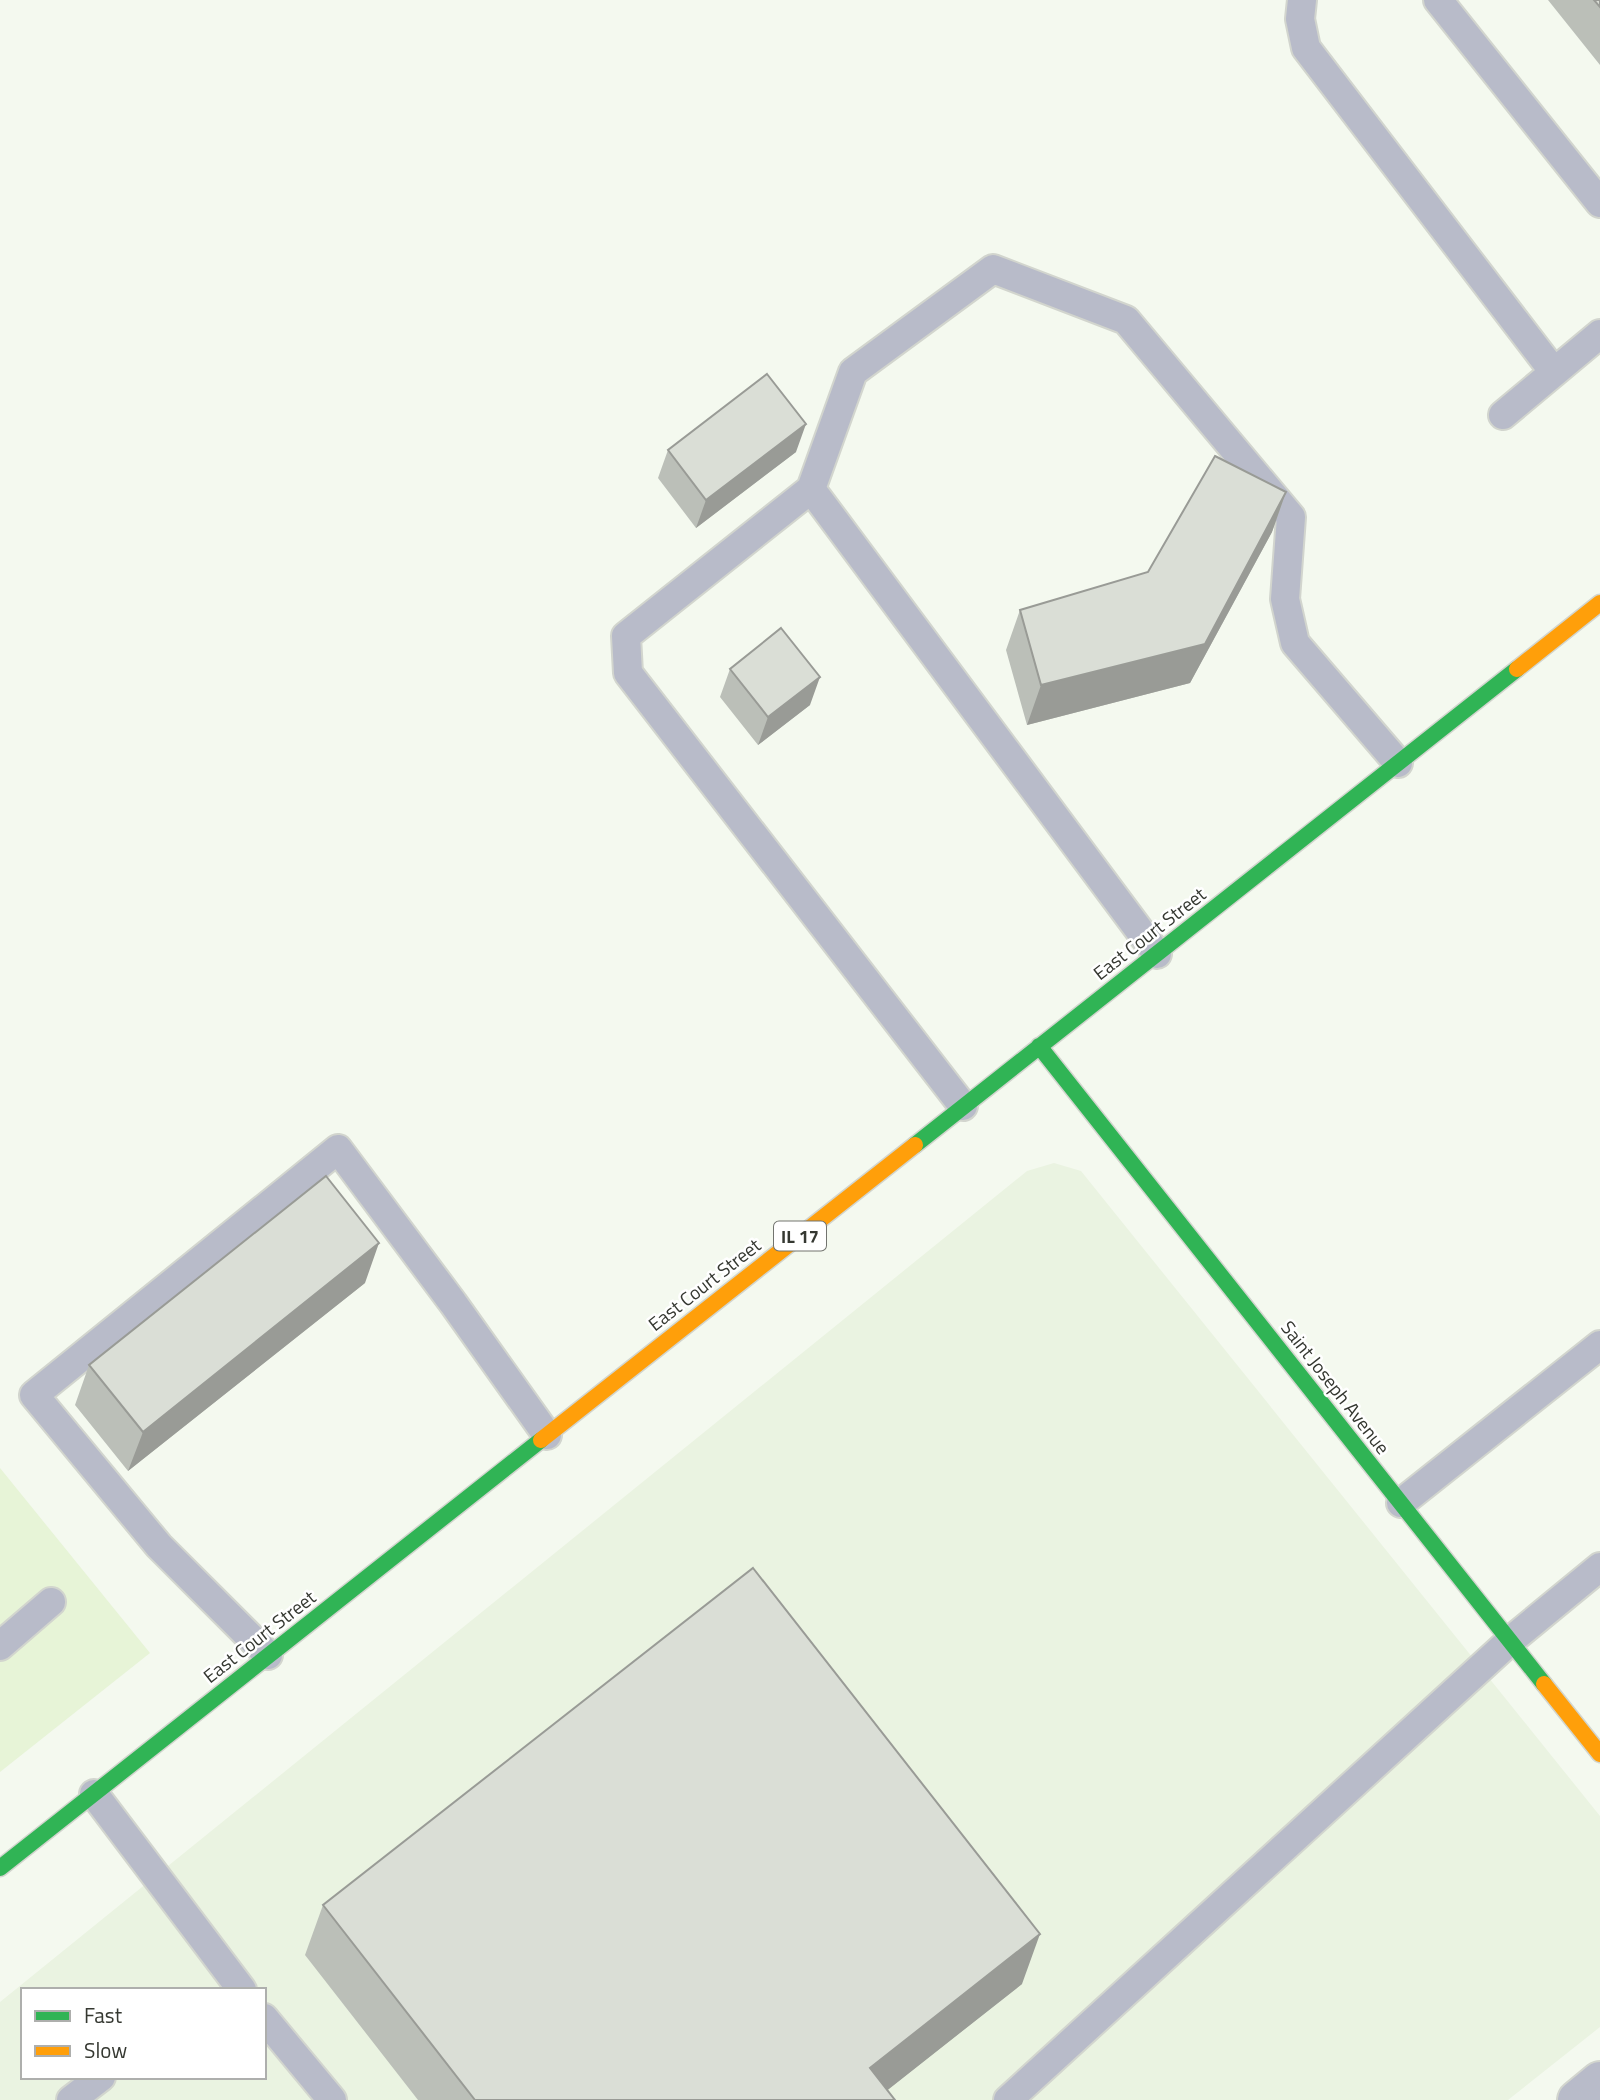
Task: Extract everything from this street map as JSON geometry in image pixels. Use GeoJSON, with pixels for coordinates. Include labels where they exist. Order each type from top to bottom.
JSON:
{"type":"FeatureCollection","features":[{"type":"Feature","properties":{"kind":"main road","name":"East Court Street"},"geometry":{"type":"LineString","coordinates":[[0,1868],[1600,603]]}},
{"type":"Feature","properties":{"kind":"main road","name":"Saint Joseph Avenue"},"geometry":{"type":"LineString","coordinates":[[1039,1046],[1600,1754]]}},
{"type":"Feature","properties":{"kind":"street"},"geometry":{"type":"LineString","coordinates":[[1577,2100],[1600,2081]]}},
{"type":"Feature","properties":{"kind":"lane"},"geometry":{"type":"LineString","coordinates":[[1302,0],[1300,19],[1306,48],[1554,372]]}},
{"type":"Feature","properties":{"kind":"lane"},"geometry":{"type":"LineString","coordinates":[[1438,0],[1600,203]]}},
{"type":"Feature","properties":{"kind":"lane"},"geometry":{"type":"LineString","coordinates":[[963,1106],[628,673],[626,636],[811,489],[853,372],[993,269],[1126,320],[1291,517],[1285,599],[1295,643],[1398,763]]}},
{"type":"Feature","properties":{"kind":"lane"},"geometry":{"type":"LineString","coordinates":[[1503,415],[1600,334]]}},
{"type":"Feature","properties":{"kind":"lane"},"geometry":{"type":"LineString","coordinates":[[811,489],[1157,954]]}},
{"type":"Feature","properties":{"kind":"lane"},"geometry":{"type":"LineString","coordinates":[[268,1655],[159,1546],[34,1395],[338,1149],[547,1435]]}},
{"type":"Feature","properties":{"kind":"lane"},"geometry":{"type":"LineString","coordinates":[[1402,1503],[1600,1345]]}},
{"type":"Feature","properties":{"kind":"lane"},"geometry":{"type":"LineString","coordinates":[[1008,2100],[1510,1641],[1600,1567]]}},
{"type":"Feature","properties":{"kind":"lane"},"geometry":{"type":"LineString","coordinates":[[0,1646],[51,1602]]}},
{"type":"Feature","properties":{"kind":"lane"},"geometry":{"type":"LineString","coordinates":[[94,1794],[231,1986]]}},
{"type":"Feature","properties":{"kind":"lane"},"geometry":{"type":"LineString","coordinates":[[266,2020],[332,2100]]}},
{"type":"Feature","properties":{"kind":"lane"},"geometry":{"type":"LineString","coordinates":[[71,2100],[98,2079]]}},
{"type":"Feature","properties":{"kind":"shaded area"},"geometry":{"type":"Polygon","coordinates":[[[1054,1163],[1081,1171],[1600,1816],[1600,2027],[1508,2100],[0,2100],[0,2002],[1027,1171],[1054,1163]]]}},
{"type":"Feature","properties":{"kind":"shaded area"},"geometry":{"type":"Polygon","coordinates":[[[0,1468],[150,1653],[0,1772],[0,1468]]]}},
{"type":"Feature","properties":{"kind":"building"},"geometry":{"type":"Polygon","coordinates":[[[767,374],[806,424],[706,500],[668,450],[767,374]]]}},
{"type":"Feature","properties":{"kind":"building"},"geometry":{"type":"Polygon","coordinates":[[[1215,456],[1286,492],[1205,644],[1041,685],[1020,610],[1148,572],[1215,456]]]}},
{"type":"Feature","properties":{"kind":"building"},"geometry":{"type":"Polygon","coordinates":[[[781,628],[820,677],[768,717],[730,669],[781,628]]]}},
{"type":"Feature","properties":{"kind":"building"},"geometry":{"type":"Polygon","coordinates":[[[326,1176],[379,1243],[143,1432],[89,1365],[326,1176]]]}},
{"type":"Feature","properties":{"kind":"building"},"geometry":{"type":"Polygon","coordinates":[[[753,1568],[1040,1934],[870,2068],[895,2100],[475,2100],[323,1905],[753,1568]]]}},
{"type":"Feature","properties":{"kind":"traffic: fast"},"geometry":{"type":"LineString","coordinates":[[915,1145],[1517,669]]}},
{"type":"Feature","properties":{"kind":"traffic: fast"},"geometry":{"type":"LineString","coordinates":[[1039,1046],[1544,1684]]}},
{"type":"Feature","properties":{"kind":"traffic: fast"},"geometry":{"type":"LineString","coordinates":[[0,1868],[541,1440]]}},
{"type":"Feature","properties":{"kind":"traffic: slow"},"geometry":{"type":"LineString","coordinates":[[1517,669],[1600,603]]}},
{"type":"Feature","properties":{"kind":"traffic: slow"},"geometry":{"type":"LineString","coordinates":[[541,1440],[915,1145]]}},
{"type":"Feature","properties":{"kind":"traffic: slow"},"geometry":{"type":"LineString","coordinates":[[1544,1684],[1600,1754]]}}]}
